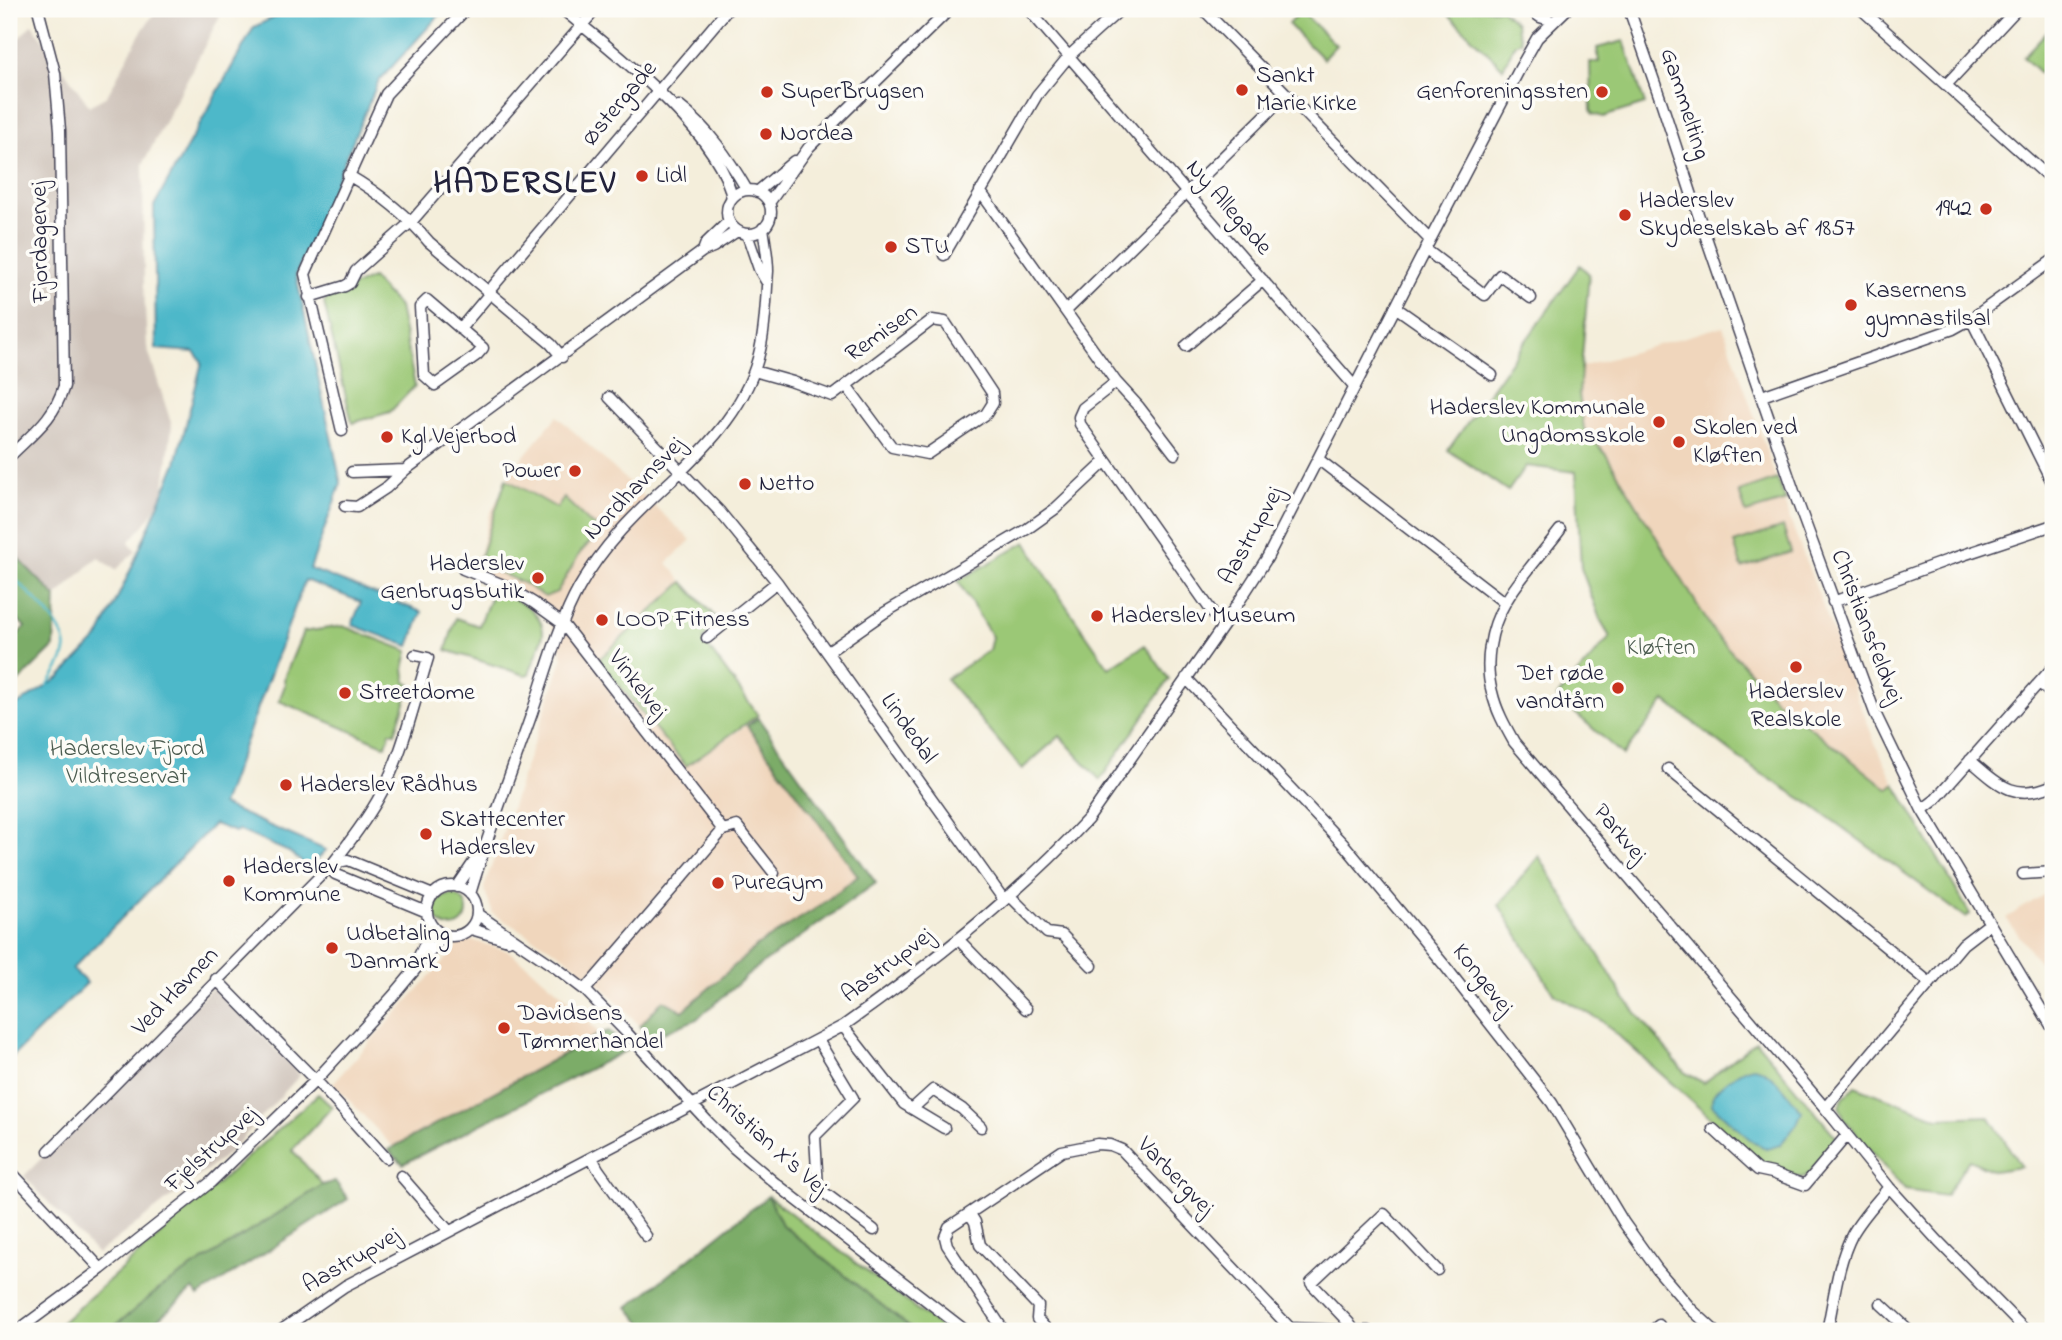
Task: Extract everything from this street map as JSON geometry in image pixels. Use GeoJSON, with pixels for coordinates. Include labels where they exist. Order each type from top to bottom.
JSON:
{"type":"FeatureCollection","features":[{"type":"Feature","properties":{"kind":"street","name":"Fjordagervej"},"geometry":{"type":"LineString","coordinates":[[9,457],[50,418],[59,403],[64,386],[60,130],[55,73],[38,9]]}},
{"type":"Feature","properties":{"kind":"street"},"geometry":{"type":"LineString","coordinates":[[342,431],[305,274],[386,94],[466,9]]}},
{"type":"Feature","properties":{"kind":"street"},"geometry":{"type":"LineString","coordinates":[[562,9],[662,95],[696,119],[752,191],[762,195],[769,203],[770,216],[764,228],[753,234],[742,232],[729,221],[727,209],[732,198],[737,194],[752,191],[802,155],[950,9]]}},
{"type":"Feature","properties":{"kind":"street"},"geometry":{"type":"LineString","coordinates":[[308,292],[350,283],[356,271],[412,222],[596,9]]}},
{"type":"Feature","properties":{"kind":"street","name":"Østergade"},"geometry":{"type":"LineString","coordinates":[[460,329],[490,291],[662,95],[728,9]]}},
{"type":"Feature","properties":{"kind":"street","name":"Ny Allegade"},"geometry":{"type":"LineString","coordinates":[[1028,9],[1355,387]]}},
{"type":"Feature","properties":{"kind":"street"},"geometry":{"type":"LineString","coordinates":[[944,255],[1037,95],[1069,56],[1121,9]]}},
{"type":"Feature","properties":{"kind":"street"},"geometry":{"type":"LineString","coordinates":[[1203,9],[1427,244],[1485,295],[1500,275],[1531,298]]}},
{"type":"Feature","properties":{"kind":"street"},"geometry":{"type":"LineString","coordinates":[[1529,9],[1540,17],[1553,21]]}},
{"type":"Feature","properties":{"kind":"street","name":"Aastrupvej"},"geometry":{"type":"LineString","coordinates":[[280,1331],[343,1287],[844,1026],[958,939],[1052,857],[1088,818],[1224,625],[1267,558],[1427,244],[1537,38],[1567,9]]}},
{"type":"Feature","properties":{"kind":"street","name":"Gammelting"},"geometry":{"type":"LineString","coordinates":[[1629,9],[1698,214]]}},
{"type":"Feature","properties":{"kind":"street"},"geometry":{"type":"LineString","coordinates":[[1861,9],[2053,181]]}},
{"type":"Feature","properties":{"kind":"street"},"geometry":{"type":"LineString","coordinates":[[1946,85],[2017,9]]}},
{"type":"Feature","properties":{"kind":"street"},"geometry":{"type":"LineString","coordinates":[[662,95],[710,151],[727,177],[732,198]]}},
{"type":"Feature","properties":{"kind":"street"},"geometry":{"type":"LineString","coordinates":[[1066,311],[1286,95]]}},
{"type":"Feature","properties":{"kind":"street"},"geometry":{"type":"LineString","coordinates":[[769,203],[802,155]]}},
{"type":"Feature","properties":{"kind":"street"},"geometry":{"type":"LineString","coordinates":[[348,175],[374,191],[412,222],[429,242],[490,291],[562,356]]}},
{"type":"Feature","properties":{"kind":"street"},"geometry":{"type":"LineString","coordinates":[[980,191],[1116,382],[1175,454]]}},
{"type":"Feature","properties":{"kind":"street","name":"Christiansfeldvej"},"geometry":{"type":"LineString","coordinates":[[1698,214],[1833,602],[1875,713],[1922,810],[2053,1029]]}},
{"type":"Feature","properties":{"kind":"street"},"geometry":{"type":"LineString","coordinates":[[703,251],[706,243],[729,221]]}},
{"type":"Feature","properties":{"kind":"street","name":"Nordhavnsvej"},"geometry":{"type":"LineString","coordinates":[[470,894],[563,624],[577,591],[596,559],[623,527],[710,442],[741,399],[754,371],[764,331],[768,270],[764,228]]}},
{"type":"Feature","properties":{"kind":"street"},"geometry":{"type":"LineString","coordinates":[[345,506],[357,507],[386,488],[405,470],[703,251],[742,232]]}},
{"type":"Feature","properties":{"kind":"street","name":"Nordhavnsvej"},"geometry":{"type":"LineString","coordinates":[[742,232],[766,281]]}},
{"type":"Feature","properties":{"kind":"street"},"geometry":{"type":"LineString","coordinates":[[1762,396],[1953,329],[2053,260]]}},
{"type":"Feature","properties":{"kind":"street"},"geometry":{"type":"LineString","coordinates":[[1186,346],[1262,280]]}},
{"type":"Feature","properties":{"kind":"street"},"geometry":{"type":"LineString","coordinates":[[427,300],[460,329],[483,348],[435,385],[424,375],[420,307],[427,300]]}},
{"type":"Feature","properties":{"kind":"street"},"geometry":{"type":"LineString","coordinates":[[1395,307],[1492,375]]}},
{"type":"Feature","properties":{"kind":"street"},"geometry":{"type":"LineString","coordinates":[[1971,319],[2053,484]]}},
{"type":"Feature","properties":{"kind":"street","name":"Remisen"},"geometry":{"type":"LineString","coordinates":[[754,371],[832,397],[846,385],[932,320],[944,322],[992,393],[993,403],[986,414],[927,454],[892,447],[846,385]]}},
{"type":"Feature","properties":{"kind":"street"},"geometry":{"type":"LineString","coordinates":[[1116,382],[1083,408],[1079,417],[1080,424],[1224,625]]}},
{"type":"Feature","properties":{"kind":"street","name":"Lindedal"},"geometry":{"type":"LineString","coordinates":[[609,397],[720,512],[777,582],[1006,897]]}},
{"type":"Feature","properties":{"kind":"street"},"geometry":{"type":"LineString","coordinates":[[1318,459],[1505,603]]}},
{"type":"Feature","properties":{"kind":"street"},"geometry":{"type":"LineString","coordinates":[[828,652],[884,613],[1027,529],[1055,509],[1106,461]]}},
{"type":"Feature","properties":{"kind":"street"},"geometry":{"type":"LineString","coordinates":[[352,472],[405,470]]}},
{"type":"Feature","properties":{"kind":"street"},"geometry":{"type":"LineString","coordinates":[[1833,602],[1951,559],[2053,526]]}},
{"type":"Feature","properties":{"kind":"street","name":"Parkvej"},"geometry":{"type":"LineString","coordinates":[[1560,530],[1505,603],[1494,626],[1489,659],[1491,691],[1514,742],[1889,1187],[2026,1331]]}},
{"type":"Feature","properties":{"kind":"street","name":"Vinkelvej"},"geometry":{"type":"LineString","coordinates":[[463,569],[506,586],[563,624],[723,830],[737,827],[774,873]]}},
{"type":"Feature","properties":{"kind":"street"},"geometry":{"type":"LineString","coordinates":[[707,638],[777,582]]}},
{"type":"Feature","properties":{"kind":"street"},"geometry":{"type":"LineString","coordinates":[[415,655],[428,658],[393,766],[360,829],[333,863],[335,874],[428,912]]}},
{"type":"Feature","properties":{"kind":"street"},"geometry":{"type":"LineString","coordinates":[[1922,810],[1935,800],[2053,667]]}},
{"type":"Feature","properties":{"kind":"street","name":"Kongevej"},"geometry":{"type":"LineString","coordinates":[[1186,678],[1346,847],[1445,966],[1552,1103],[1624,1223],[1657,1269],[1692,1310],[1715,1331]]}},
{"type":"Feature","properties":{"kind":"street"},"geometry":{"type":"LineString","coordinates":[[2040,683],[2053,696]]}},
{"type":"Feature","properties":{"kind":"street"},"geometry":{"type":"LineString","coordinates":[[1970,760],[2000,786],[2013,791],[2028,793],[2053,786]]}},
{"type":"Feature","properties":{"kind":"street"},"geometry":{"type":"LineString","coordinates":[[1668,769],[1930,983]]}},
{"type":"Feature","properties":{"kind":"street"},"geometry":{"type":"LineString","coordinates":[[585,990],[723,830]]}},
{"type":"Feature","properties":{"kind":"street","name":"Nordhavnsvej"},"geometry":{"type":"LineString","coordinates":[[457,887],[484,848]]}},
{"type":"Feature","properties":{"kind":"street"},"geometry":{"type":"LineString","coordinates":[[333,863],[348,860],[433,895]]}},
{"type":"Feature","properties":{"kind":"street","name":"Ved Havnen"},"geometry":{"type":"LineString","coordinates":[[49,1151],[333,863]]}},
{"type":"Feature","properties":{"kind":"street"},"geometry":{"type":"LineString","coordinates":[[2023,874],[2053,872]]}},
{"type":"Feature","properties":{"kind":"street"},"geometry":{"type":"LineString","coordinates":[[457,887],[470,894],[477,914],[471,929],[457,936],[444,935],[433,927],[428,912],[433,895],[444,888],[457,887]]}},
{"type":"Feature","properties":{"kind":"street"},"geometry":{"type":"LineString","coordinates":[[1006,897],[1047,933],[1062,935],[1092,966]]}},
{"type":"Feature","properties":{"kind":"street","name":"Christian X's Vej"},"geometry":{"type":"LineString","coordinates":[[477,914],[585,990],[734,1148],[966,1331]]}},
{"type":"Feature","properties":{"kind":"street"},"geometry":{"type":"LineString","coordinates":[[1825,1108],[1963,944],[1989,924]]}},
{"type":"Feature","properties":{"kind":"street","name":"Fjelstrupvej"},"geometry":{"type":"LineString","coordinates":[[410,974],[433,927]]}},
{"type":"Feature","properties":{"kind":"street","name":"Christian X's Vej"},"geometry":{"type":"LineString","coordinates":[[471,929],[518,943]]}},
{"type":"Feature","properties":{"kind":"street","name":"Fjelstrupvej"},"geometry":{"type":"LineString","coordinates":[[17,1331],[211,1182],[316,1080],[377,1015],[444,935]]}},
{"type":"Feature","properties":{"kind":"street","name":"Aastrupvej"},"geometry":{"type":"LineString","coordinates":[[958,939],[1026,1009]]}},
{"type":"Feature","properties":{"kind":"street"},"geometry":{"type":"LineString","coordinates":[[216,979],[316,1080],[386,1158]]}},
{"type":"Feature","properties":{"kind":"street","name":"Aastrupvej"},"geometry":{"type":"LineString","coordinates":[[844,1026],[904,1104],[944,1128]]}},
{"type":"Feature","properties":{"kind":"street"},"geometry":{"type":"LineString","coordinates":[[818,1040],[853,1098],[815,1136],[818,1188],[874,1230]]}},
{"type":"Feature","properties":{"kind":"street"},"geometry":{"type":"LineString","coordinates":[[912,1109],[933,1090],[962,1109],[981,1127]]}},
{"type":"Feature","properties":{"kind":"street"},"geometry":{"type":"LineString","coordinates":[[1713,1129],[1758,1170],[1805,1185],[1847,1135]]}},
{"type":"Feature","properties":{"kind":"street","name":"Varbergvej"},"geometry":{"type":"LineString","coordinates":[[1004,1331],[947,1245],[945,1237],[949,1227],[1062,1151],[1097,1144],[1110,1144],[1122,1150],[1289,1330],[1368,1331]]}},
{"type":"Feature","properties":{"kind":"street"},"geometry":{"type":"LineString","coordinates":[[592,1158],[646,1236]]}},
{"type":"Feature","properties":{"kind":"street"},"geometry":{"type":"LineString","coordinates":[[12,1173],[101,1269]]}},
{"type":"Feature","properties":{"kind":"street"},"geometry":{"type":"LineString","coordinates":[[401,1176],[449,1231]]}},
{"type":"Feature","properties":{"kind":"street"},"geometry":{"type":"LineString","coordinates":[[1827,1331],[1851,1237],[1865,1215],[1889,1187]]}},
{"type":"Feature","properties":{"kind":"street"},"geometry":{"type":"LineString","coordinates":[[970,1214],[975,1222],[980,1245],[1038,1306],[1037,1319],[1048,1331]]}},
{"type":"Feature","properties":{"kind":"street"},"geometry":{"type":"LineString","coordinates":[[1353,1329],[1311,1283],[1384,1214],[1437,1270]]}},
{"type":"Feature","properties":{"kind":"street"},"geometry":{"type":"LineString","coordinates":[[1881,1304],[1910,1331]]}},
{"type":"Feature","properties":{"kind":"shaded area"},"geometry":{"type":"Polygon","coordinates":[[[157,9],[208,9],[220,16],[143,164],[147,347],[172,426],[163,494],[149,519],[129,542],[136,551],[116,570],[98,557],[56,597],[9,549],[9,49],[32,24],[89,106],[107,96],[140,34],[157,9]]]}},
{"type":"Feature","properties":{"kind":"shaded area"},"geometry":{"type":"Polygon","coordinates":[[[1723,326],[1791,522],[1875,743],[1895,784],[1889,790],[1776,700],[1715,634],[1607,456],[1584,429],[1579,394],[1581,367],[1723,326]]]}},
{"type":"Feature","properties":{"kind":"shaded area"},"geometry":{"type":"Polygon","coordinates":[[[557,416],[691,540],[667,563],[683,582],[599,660],[686,766],[758,718],[748,726],[858,876],[818,907],[758,945],[683,1012],[663,1001],[640,1026],[603,987],[564,956],[493,914],[484,888],[563,657],[547,618],[476,568],[489,516],[513,469],[557,416]]]}},
{"type":"Feature","properties":{"kind":"shaded area"},"geometry":{"type":"Polygon","coordinates":[[[2053,889],[2053,981],[2006,918],[2053,889]]]}},
{"type":"Feature","properties":{"kind":"shaded area"},"geometry":{"type":"Polygon","coordinates":[[[462,941],[475,941],[508,951],[564,996],[600,1034],[393,1147],[333,1083],[462,941]]]}},
{"type":"Feature","properties":{"kind":"shaded area"},"geometry":{"type":"Polygon","coordinates":[[[214,986],[300,1075],[229,1153],[97,1254],[24,1176],[214,986]]]}},
{"type":"Feature","properties":{"kind":"green space"},"geometry":{"type":"Polygon","coordinates":[[[1443,9],[1501,9],[1516,23],[1521,41],[1515,44],[1503,68],[1443,9]]]}},
{"type":"Feature","properties":{"kind":"green space"},"geometry":{"type":"Polygon","coordinates":[[[1301,11],[1336,45],[1323,59],[1288,24],[1301,11]]]}},
{"type":"Feature","properties":{"kind":"green space"},"geometry":{"type":"Polygon","coordinates":[[[2053,25],[2053,85],[2023,57],[2053,25]]]}},
{"type":"Feature","properties":{"kind":"green space"},"geometry":{"type":"Polygon","coordinates":[[[1624,41],[1645,104],[1603,117],[1593,114],[1590,62],[1599,62],[1597,48],[1624,41]]]}},
{"type":"Feature","properties":{"kind":"green space","name":"Kløften"},"geometry":{"type":"Polygon","coordinates":[[[1580,265],[1589,274],[1579,394],[1584,429],[1607,456],[1715,634],[1776,700],[1889,790],[1895,784],[1970,914],[1966,918],[1813,806],[1751,767],[1665,701],[1623,755],[1557,697],[1610,637],[1601,622],[1581,568],[1576,472],[1526,466],[1508,491],[1448,450],[1580,265]]]}},
{"type":"Feature","properties":{"kind":"green space"},"geometry":{"type":"Polygon","coordinates":[[[372,278],[399,307],[415,386],[390,412],[352,423],[324,303],[327,298],[372,278]]]}},
{"type":"Feature","properties":{"kind":"green space"},"geometry":{"type":"Polygon","coordinates":[[[506,479],[557,508],[564,498],[591,524],[602,529],[580,553],[557,592],[545,597],[523,583],[478,563],[506,479]]]}},
{"type":"Feature","properties":{"kind":"green space"},"geometry":{"type":"Polygon","coordinates":[[[1777,479],[1786,501],[1746,513],[1739,492],[1777,479]]]}},
{"type":"Feature","properties":{"kind":"green space"},"geometry":{"type":"Polygon","coordinates":[[[1783,527],[1791,552],[1742,568],[1734,543],[1783,527]]]}},
{"type":"Feature","properties":{"kind":"green space"},"geometry":{"type":"Polygon","coordinates":[[[1026,542],[1109,668],[1145,645],[1169,679],[1100,780],[1060,736],[1022,769],[946,679],[989,650],[992,637],[958,581],[1026,542]]]}},
{"type":"Feature","properties":{"kind":"green space"},"geometry":{"type":"Polygon","coordinates":[[[9,549],[56,597],[54,647],[9,691],[9,643],[25,627],[9,610],[9,549]]]}},
{"type":"Feature","properties":{"kind":"green space"},"geometry":{"type":"Polygon","coordinates":[[[683,582],[716,618],[703,640],[758,715],[686,766],[598,660],[683,582]]]}},
{"type":"Feature","properties":{"kind":"green space"},"geometry":{"type":"Polygon","coordinates":[[[494,589],[531,610],[541,623],[542,641],[529,674],[446,650],[456,618],[479,626],[494,589]]]}},
{"type":"Feature","properties":{"kind":"green space","name":"Streetdome"},"geometry":{"type":"Polygon","coordinates":[[[343,626],[408,651],[404,669],[406,682],[411,685],[395,733],[390,732],[386,746],[279,701],[285,685],[284,678],[303,632],[343,626]]]}},
{"type":"Feature","properties":{"kind":"green space"},"geometry":{"type":"Polygon","coordinates":[[[758,718],[876,883],[755,969],[697,1019],[651,1038],[640,1026],[663,1000],[683,1011],[758,945],[818,907],[858,876],[747,726],[758,718]]]}},
{"type":"Feature","properties":{"kind":"green space"},"geometry":{"type":"Polygon","coordinates":[[[1539,856],[1625,999],[1684,1072],[1704,1083],[1756,1041],[1837,1138],[1808,1175],[1801,1178],[1762,1164],[1602,1021],[1554,994],[1499,905],[1539,856]]]}},
{"type":"Feature","properties":{"kind":"green space"},"geometry":{"type":"Polygon","coordinates":[[[451,895],[463,899],[467,911],[463,923],[451,927],[439,923],[435,911],[439,899],[451,895]]]}},
{"type":"Feature","properties":{"kind":"green space"},"geometry":{"type":"Polygon","coordinates":[[[609,1031],[627,1050],[403,1164],[388,1150],[600,1034],[609,1031]]]}},
{"type":"Feature","properties":{"kind":"green space"},"geometry":{"type":"Polygon","coordinates":[[[1855,1086],[1938,1118],[1989,1116],[2021,1167],[1994,1171],[1969,1160],[1945,1196],[1905,1190],[1845,1120],[1839,1106],[1855,1086]]]}},
{"type":"Feature","properties":{"kind":"green space"},"geometry":{"type":"Polygon","coordinates":[[[318,1094],[332,1107],[292,1150],[323,1185],[162,1287],[109,1331],[52,1331],[318,1094]]]}},
{"type":"Feature","properties":{"kind":"green space"},"geometry":{"type":"Polygon","coordinates":[[[335,1181],[348,1199],[198,1296],[193,1289],[144,1331],[109,1331],[162,1287],[323,1185],[335,1181]]]}},
{"type":"Feature","properties":{"kind":"green space"},"geometry":{"type":"Polygon","coordinates":[[[768,1196],[945,1331],[914,1331],[782,1225],[768,1196]]]}},
{"type":"Feature","properties":{"kind":"green space"},"geometry":{"type":"Polygon","coordinates":[[[768,1196],[782,1225],[914,1331],[648,1331],[628,1307],[768,1196]]]}},
{"type":"Feature","properties":{"kind":"water","name":"Haderslev Fjord Vildtreservat"},"geometry":{"type":"Polygon","coordinates":[[[290,9],[445,9],[378,82],[296,275],[341,483],[310,569],[422,612],[409,646],[352,625],[361,602],[305,580],[222,805],[326,850],[309,868],[289,852],[238,830],[235,832],[214,824],[72,969],[87,983],[9,1060],[9,710],[59,678],[99,637],[176,463],[202,362],[194,352],[156,349],[154,206],[254,27],[290,9]]]}},
{"type":"Feature","properties":{"kind":"water"},"geometry":{"type":"Polygon","coordinates":[[[1753,1067],[1774,1078],[1802,1111],[1797,1124],[1780,1145],[1768,1149],[1754,1143],[1712,1105],[1712,1097],[1721,1086],[1737,1074],[1753,1067]]]}},
{"type":"Feature","properties":{"kind":"waterway"},"geometry":{"type":"LineString","coordinates":[[9,573],[53,620],[65,642],[62,660],[47,686]]}},
{"type":"Feature","properties":{"kind":"place","name":"Sankt Marie Kirke"},"geometry":{"type":"Point","coordinates":[1242,90]}},
{"type":"Feature","properties":{"kind":"place","name":"SuperBrugsen"},"geometry":{"type":"Point","coordinates":[767,92]}},
{"type":"Feature","properties":{"kind":"place","name":"Genforeningssten"},"geometry":{"type":"Point","coordinates":[1602,92]}},
{"type":"Feature","properties":{"kind":"place","name":"Nordea"},"geometry":{"type":"Point","coordinates":[766,134]}},
{"type":"Feature","properties":{"kind":"place","name":"Lidl"},"geometry":{"type":"Point","coordinates":[642,176]}},
{"type":"Feature","properties":{"kind":"place","name":"1942"},"geometry":{"type":"Point","coordinates":[1986,209]}},
{"type":"Feature","properties":{"kind":"place","name":"Haderslev Skydeselskab af 1857"},"geometry":{"type":"Point","coordinates":[1625,215]}},
{"type":"Feature","properties":{"kind":"place","name":"STU"},"geometry":{"type":"Point","coordinates":[891,247]}},
{"type":"Feature","properties":{"kind":"place","name":"Kasernens gymnastilsal"},"geometry":{"type":"Point","coordinates":[1851,305]}},
{"type":"Feature","properties":{"kind":"place","name":"Haderslev Kommunale Ungdomsskole"},"geometry":{"type":"Point","coordinates":[1659,422]}},
{"type":"Feature","properties":{"kind":"place","name":"Kgl Vejerbod"},"geometry":{"type":"Point","coordinates":[387,437]}},
{"type":"Feature","properties":{"kind":"place","name":"Skolen ved Kløften"},"geometry":{"type":"Point","coordinates":[1679,442]}},
{"type":"Feature","properties":{"kind":"place","name":"Power"},"geometry":{"type":"Point","coordinates":[575,471]}},
{"type":"Feature","properties":{"kind":"place","name":"Netto"},"geometry":{"type":"Point","coordinates":[745,484]}},
{"type":"Feature","properties":{"kind":"place","name":"Haderslev Genbrugsbutik"},"geometry":{"type":"Point","coordinates":[538,578]}},
{"type":"Feature","properties":{"kind":"place","name":"Haderslev Museum"},"geometry":{"type":"Point","coordinates":[1097,616]}},
{"type":"Feature","properties":{"kind":"place","name":"LOOP Fitness"},"geometry":{"type":"Point","coordinates":[602,620]}},
{"type":"Feature","properties":{"kind":"place","name":"Haderslev Realskole"},"geometry":{"type":"Point","coordinates":[1796,667]}},
{"type":"Feature","properties":{"kind":"place","name":"Det røde vandtårn"},"geometry":{"type":"Point","coordinates":[1618,688]}},
{"type":"Feature","properties":{"kind":"place","name":"Streetdome"},"geometry":{"type":"Point","coordinates":[345,693]}},
{"type":"Feature","properties":{"kind":"place","name":"Haderslev Rådhus"},"geometry":{"type":"Point","coordinates":[286,785]}},
{"type":"Feature","properties":{"kind":"place","name":"Skattecenter Haderslev"},"geometry":{"type":"Point","coordinates":[426,834]}},
{"type":"Feature","properties":{"kind":"place","name":"Haderslev Kommune"},"geometry":{"type":"Point","coordinates":[229,881]}},
{"type":"Feature","properties":{"kind":"place","name":"PureGym"},"geometry":{"type":"Point","coordinates":[718,883]}},
{"type":"Feature","properties":{"kind":"place","name":"Udbetaling Danmark"},"geometry":{"type":"Point","coordinates":[332,948]}},
{"type":"Feature","properties":{"kind":"place","name":"Davidsens Tømmerhandel"},"geometry":{"type":"Point","coordinates":[504,1028]}},
{"type":"Feature","properties":{"kind":"district","name":"HADERSLEV"},"geometry":{"type":"Point","coordinates":[525,184]}}]}
